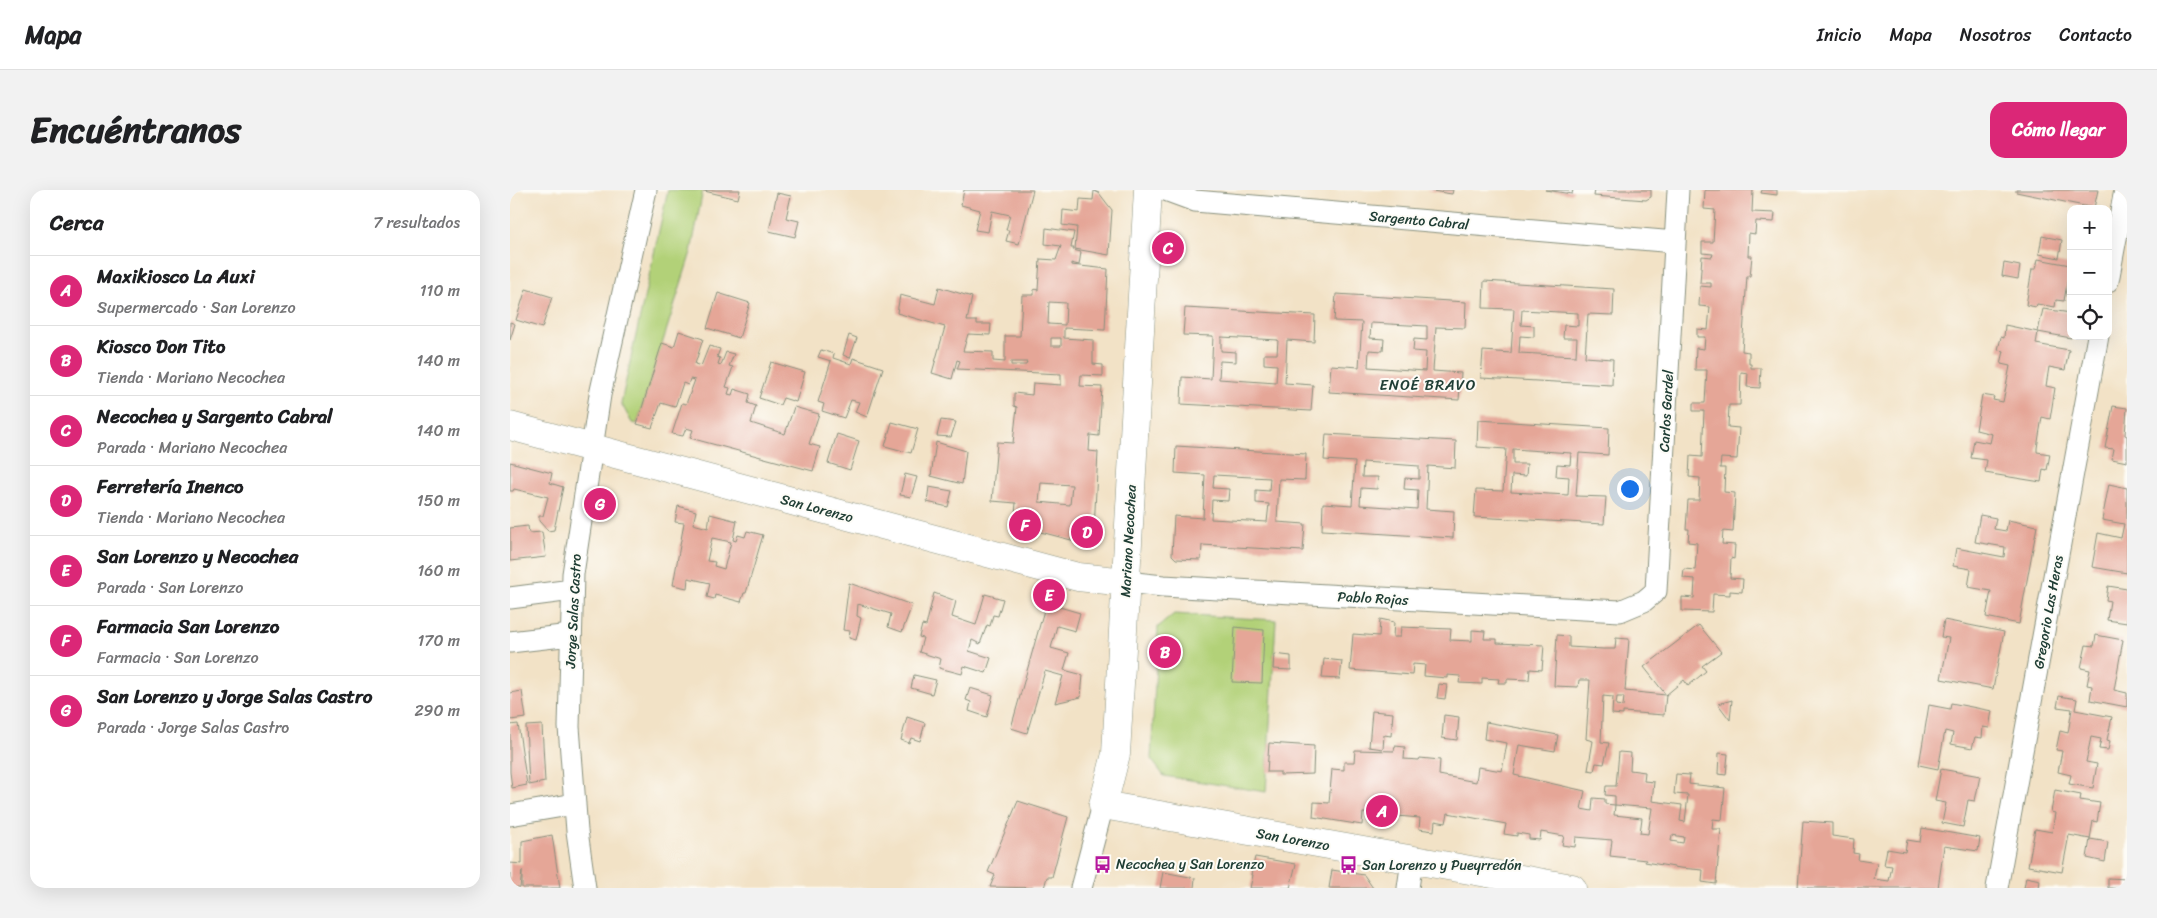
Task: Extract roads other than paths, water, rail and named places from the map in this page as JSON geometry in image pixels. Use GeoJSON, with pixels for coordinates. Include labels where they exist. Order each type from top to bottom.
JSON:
{"type":"FeatureCollection","features":[{"type":"Feature","properties":{"kind":"main road","name":"Mariano Necochea"},"geometry":{"type":"LineString","coordinates":[[1103,806],[1116,754],[1148,190]]}},
{"type":"Feature","properties":{"kind":"main road","name":"San Lorenzo"},"geometry":{"type":"LineString","coordinates":[[510,426],[1078,577],[1126,582]]}},
{"type":"Feature","properties":{"kind":"main road","name":"San Lorenzo"},"geometry":{"type":"LineString","coordinates":[[1103,806],[1572,888]]}},
{"type":"Feature","properties":{"kind":"street","name":"Jorge Salas Castro"},"geometry":{"type":"LineString","coordinates":[[585,888],[575,804],[569,727],[573,574],[600,395],[646,190]]}},
{"type":"Feature","properties":{"kind":"street","name":"Sargento Cabral"},"geometry":{"type":"LineString","coordinates":[[1165,190],[1195,201],[1676,242]]}},
{"type":"Feature","properties":{"kind":"street","name":"Carlos Gardel"},"geometry":{"type":"LineString","coordinates":[[1620,611],[1644,601],[1656,591],[1678,190]]}},
{"type":"Feature","properties":{"kind":"street"},"geometry":{"type":"LineString","coordinates":[[2112,260],[2125,190]]}},
{"type":"Feature","properties":{"kind":"street","name":"Gregorio Las Heras"},"geometry":{"type":"LineString","coordinates":[[1997,888],[2097,340]]}},
{"type":"Feature","properties":{"kind":"street","name":"Pablo Rojas"},"geometry":{"type":"LineString","coordinates":[[1126,582],[1620,611]]}},
{"type":"Feature","properties":{"kind":"street"},"geometry":{"type":"LineString","coordinates":[[510,598],[572,590]]}},
{"type":"Feature","properties":{"kind":"street"},"geometry":{"type":"LineString","coordinates":[[510,642],[571,635]]}},
{"type":"Feature","properties":{"kind":"street"},"geometry":{"type":"LineString","coordinates":[[510,815],[575,804]]}},
{"type":"Feature","properties":{"kind":"street","name":"Mariano Necochea"},"geometry":{"type":"LineString","coordinates":[[1080,888],[1103,806]]}},
{"type":"Feature","properties":{"kind":"street"},"geometry":{"type":"LineString","coordinates":[[1408,888],[1412,860]]}},
{"type":"Feature","properties":{"kind":"place","name":"Necochea y Sargento Cabral"},"geometry":{"type":"Point","coordinates":[1168,248]}},
{"type":"Feature","properties":{"kind":"place","name":"San Lorenzo y Jorge Salas Castro"},"geometry":{"type":"Point","coordinates":[600,504]}},
{"type":"Feature","properties":{"kind":"place","name":"Farmacia San Lorenzo"},"geometry":{"type":"Point","coordinates":[1025,525]}},
{"type":"Feature","properties":{"kind":"place","name":"Ferretería Inenco"},"geometry":{"type":"Point","coordinates":[1087,532]}},
{"type":"Feature","properties":{"kind":"place","name":"San Lorenzo y Necochea"},"geometry":{"type":"Point","coordinates":[1049,595]}},
{"type":"Feature","properties":{"kind":"place","name":"Kiosco Don Tito"},"geometry":{"type":"Point","coordinates":[1165,652]}},
{"type":"Feature","properties":{"kind":"place","name":"Maxikiosco La Auxi"},"geometry":{"type":"Point","coordinates":[1382,811]}},
{"type":"Feature","properties":{"kind":"place","name":"Necochea y San Lorenzo"},"geometry":{"type":"Point","coordinates":[1102,864]}},
{"type":"Feature","properties":{"kind":"place","name":"San Lorenzo y Pueyrredón"},"geometry":{"type":"Point","coordinates":[1348,865]}},
{"type":"Feature","properties":{"kind":"district","name":"ENOÉ BRAVO"},"geometry":{"type":"Point","coordinates":[1428,385]}}]}
